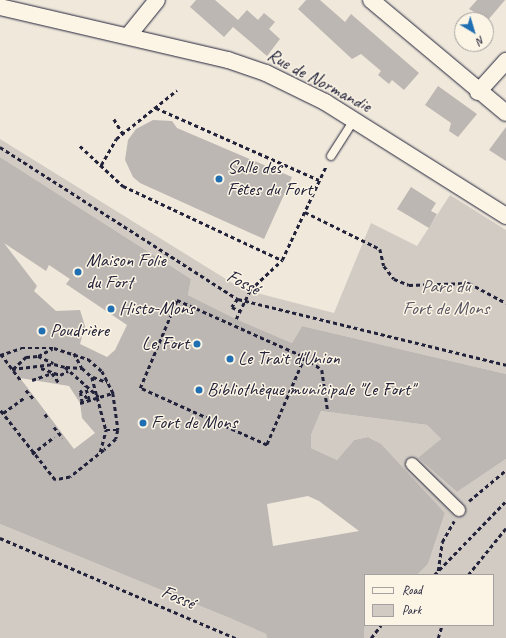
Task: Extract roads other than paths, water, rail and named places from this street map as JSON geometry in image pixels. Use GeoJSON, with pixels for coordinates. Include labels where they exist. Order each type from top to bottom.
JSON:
{"type":"FeatureCollection","features":[{"type":"Feature","properties":{"kind":"street"},"geometry":{"type":"LineString","coordinates":[[128,36],[157,0]]}},
{"type":"Feature","properties":{"kind":"street"},"geometry":{"type":"LineString","coordinates":[[371,0],[478,92],[506,113]]}},
{"type":"Feature","properties":{"kind":"street","name":"Rue de Normandie"},"geometry":{"type":"LineString","coordinates":[[0,7],[246,65],[304,91],[354,120],[506,216]]}},
{"type":"Feature","properties":{"kind":"street"},"geometry":{"type":"LineString","coordinates":[[478,92],[506,61]]}},
{"type":"Feature","properties":{"kind":"street"},"geometry":{"type":"LineString","coordinates":[[412,464],[459,510]]}},
{"type":"Feature","properties":{"kind":"lane"},"geometry":{"type":"LineString","coordinates":[[331,156],[354,120]]}},
{"type":"Feature","properties":{"kind":"place","name":"Salle des Fêtes du Fort"},"geometry":{"type":"Point","coordinates":[219,179]}},
{"type":"Feature","properties":{"kind":"place","name":"Maison Folie du Fort"},"geometry":{"type":"Point","coordinates":[78,272]}},
{"type":"Feature","properties":{"kind":"place","name":"Histo-Mons"},"geometry":{"type":"Point","coordinates":[111,309]}},
{"type":"Feature","properties":{"kind":"place","name":"Poudrière"},"geometry":{"type":"Point","coordinates":[42,331]}},
{"type":"Feature","properties":{"kind":"place","name":"Le Fort"},"geometry":{"type":"Point","coordinates":[197,344]}},
{"type":"Feature","properties":{"kind":"place","name":"Le Trait d'Union"},"geometry":{"type":"Point","coordinates":[230,359]}},
{"type":"Feature","properties":{"kind":"place","name":"Bibliothèque municipale \"Le Fort\""},"geometry":{"type":"Point","coordinates":[199,390]}},
{"type":"Feature","properties":{"kind":"place","name":"Fort de Mons"},"geometry":{"type":"Point","coordinates":[143,423]}},
{"type":"Feature","properties":{"kind":"park label","name":"Parc du Fort de Mons"},"geometry":{"type":"Point","coordinates":[446,298]}}]}
